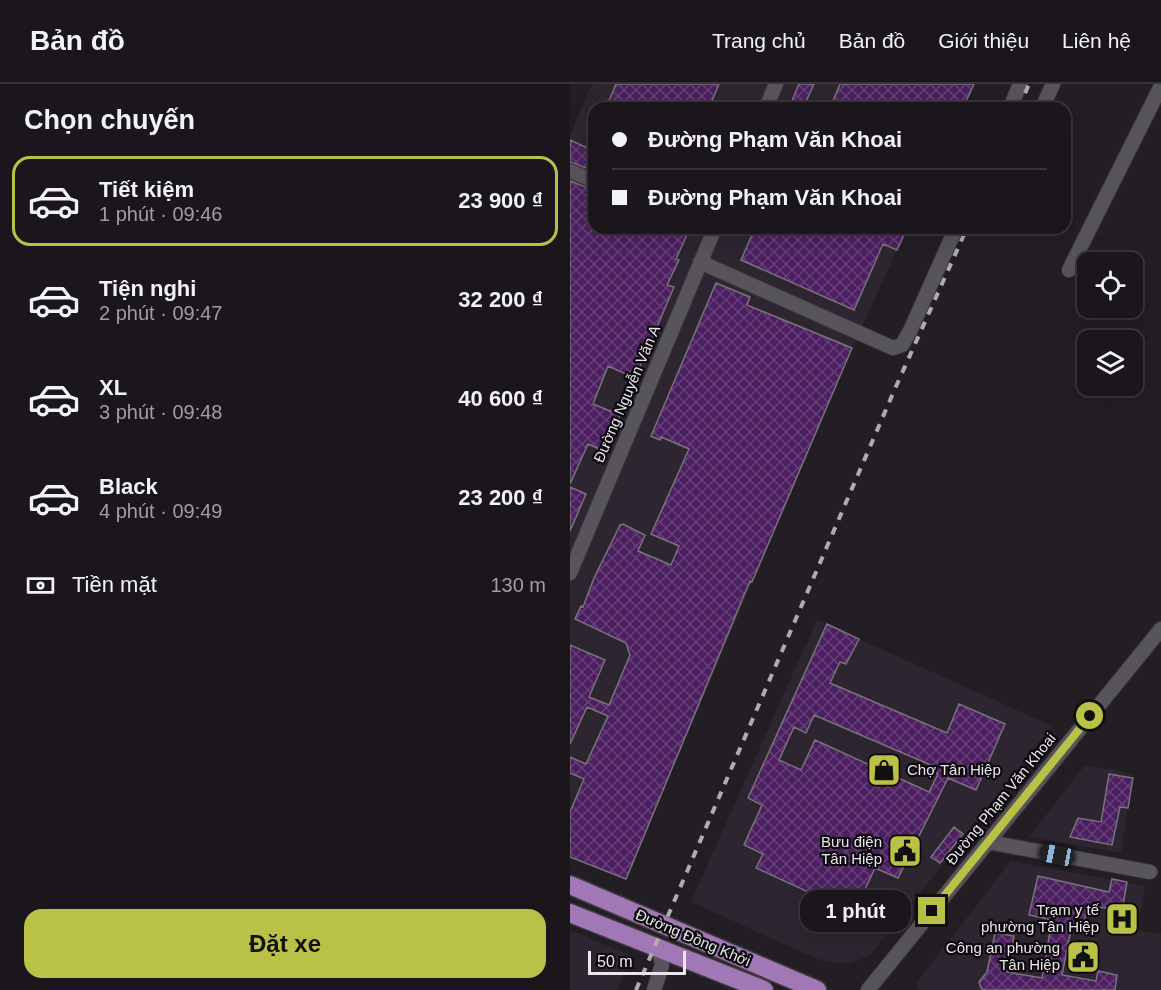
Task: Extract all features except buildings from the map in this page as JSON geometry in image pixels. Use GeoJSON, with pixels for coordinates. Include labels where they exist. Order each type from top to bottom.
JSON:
{"type":"FeatureCollection","features":[{"type":"Feature","properties":{"kind":"main road","name":"Đường Đồng Khởi"},"geometry":{"type":"LineString","coordinates":[[570,885],[817,990]]}},
{"type":"Feature","properties":{"kind":"main road","name":"Đường Đồng Khởi"},"geometry":{"type":"LineString","coordinates":[[570,913],[764,990]]}},
{"type":"Feature","properties":{"kind":"main road"},"geometry":{"type":"LineString","coordinates":[[659,948],[668,927]]}},
{"type":"Feature","properties":{"kind":"street"},"geometry":{"type":"LineString","coordinates":[[768,102],[776,84]]}},
{"type":"Feature","properties":{"kind":"street"},"geometry":{"type":"LineString","coordinates":[[1012,102],[1020,84]]}},
{"type":"Feature","properties":{"kind":"street"},"geometry":{"type":"LineString","coordinates":[[1045,102],[1053,84]]}},
{"type":"Feature","properties":{"kind":"street"},"geometry":{"type":"LineString","coordinates":[[1069,270],[1161,86]]}},
{"type":"Feature","properties":{"kind":"street"},"geometry":{"type":"LineString","coordinates":[[570,171],[588,178]]}},
{"type":"Feature","properties":{"kind":"street","name":"Đường Nguyễn Văn A"},"geometry":{"type":"LineString","coordinates":[[570,573],[710,234]]}},
{"type":"Feature","properties":{"kind":"street"},"geometry":{"type":"LineString","coordinates":[[700,262],[893,348],[902,345],[910,331],[953,234]]}},
{"type":"Feature","properties":{"kind":"street","name":"Đường Phạm Văn Khoai"},"geometry":{"type":"LineString","coordinates":[[868,990],[1161,629]]}},
{"type":"Feature","properties":{"kind":"street"},"geometry":{"type":"LineString","coordinates":[[988,842],[1150,872]]}},
{"type":"Feature","properties":{"kind":"street"},"geometry":{"type":"LineString","coordinates":[[654,990],[662,964],[659,948]]}},
{"type":"Feature","properties":{"kind":"shaded area"},"geometry":{"type":"Polygon","coordinates":[[[592,84],[974,84],[966,102],[588,102],[588,234],[904,234],[852,348],[626,879],[570,857],[570,135],[592,84]]]}},
{"type":"Feature","properties":{"kind":"shaded area","name":"Chợ Tân Hiệp"},"geometry":{"type":"Polygon","coordinates":[[[817,620],[1052,726],[877,947],[867,957],[849,963],[829,962],[815,958],[691,902],[817,620]]]}},
{"type":"Feature","properties":{"kind":"shaded area"},"geometry":{"type":"Polygon","coordinates":[[[1085,765],[1133,774],[1121,853],[1029,837],[1085,765]]]}},
{"type":"Feature","properties":{"kind":"shaded area"},"geometry":{"type":"Polygon","coordinates":[[[1011,861],[1145,886],[1137,930],[1161,934],[1161,990],[1114,990],[1117,975],[1099,971],[1095,990],[918,990],[918,981],[1011,861]]]}},
{"type":"Feature","properties":{"kind":"shaded area"},"geometry":{"type":"Polygon","coordinates":[[[570,930],[632,956],[617,990],[570,990],[570,930]]]}},
{"type":"Feature","properties":{"kind":"railway"},"geometry":{"type":"LineString","coordinates":[[1022,102],[1029,84]]}},
{"type":"Feature","properties":{"kind":"railway"},"geometry":{"type":"LineString","coordinates":[[636,990],[894,391],[964,234]]}},
{"type":"Feature","properties":{"kind":"place","name":"Chợ Tân Hiệp"},"geometry":{"type":"Point","coordinates":[884,770]}},
{"type":"Feature","properties":{"kind":"place","name":"Bưu điện Tân Hiệp"},"geometry":{"type":"Point","coordinates":[905,851]}},
{"type":"Feature","properties":{"kind":"place","name":"Trạm y tế phường Tân Hiệp"},"geometry":{"type":"Point","coordinates":[1122,919]}},
{"type":"Feature","properties":{"kind":"place","name":"Công an phường Tân Hiệp"},"geometry":{"type":"Point","coordinates":[1083,957]}},
{"type":"Feature","properties":{"kind":"route"},"geometry":{"type":"LineString","coordinates":[[932,911],[1090,716]]}}]}
